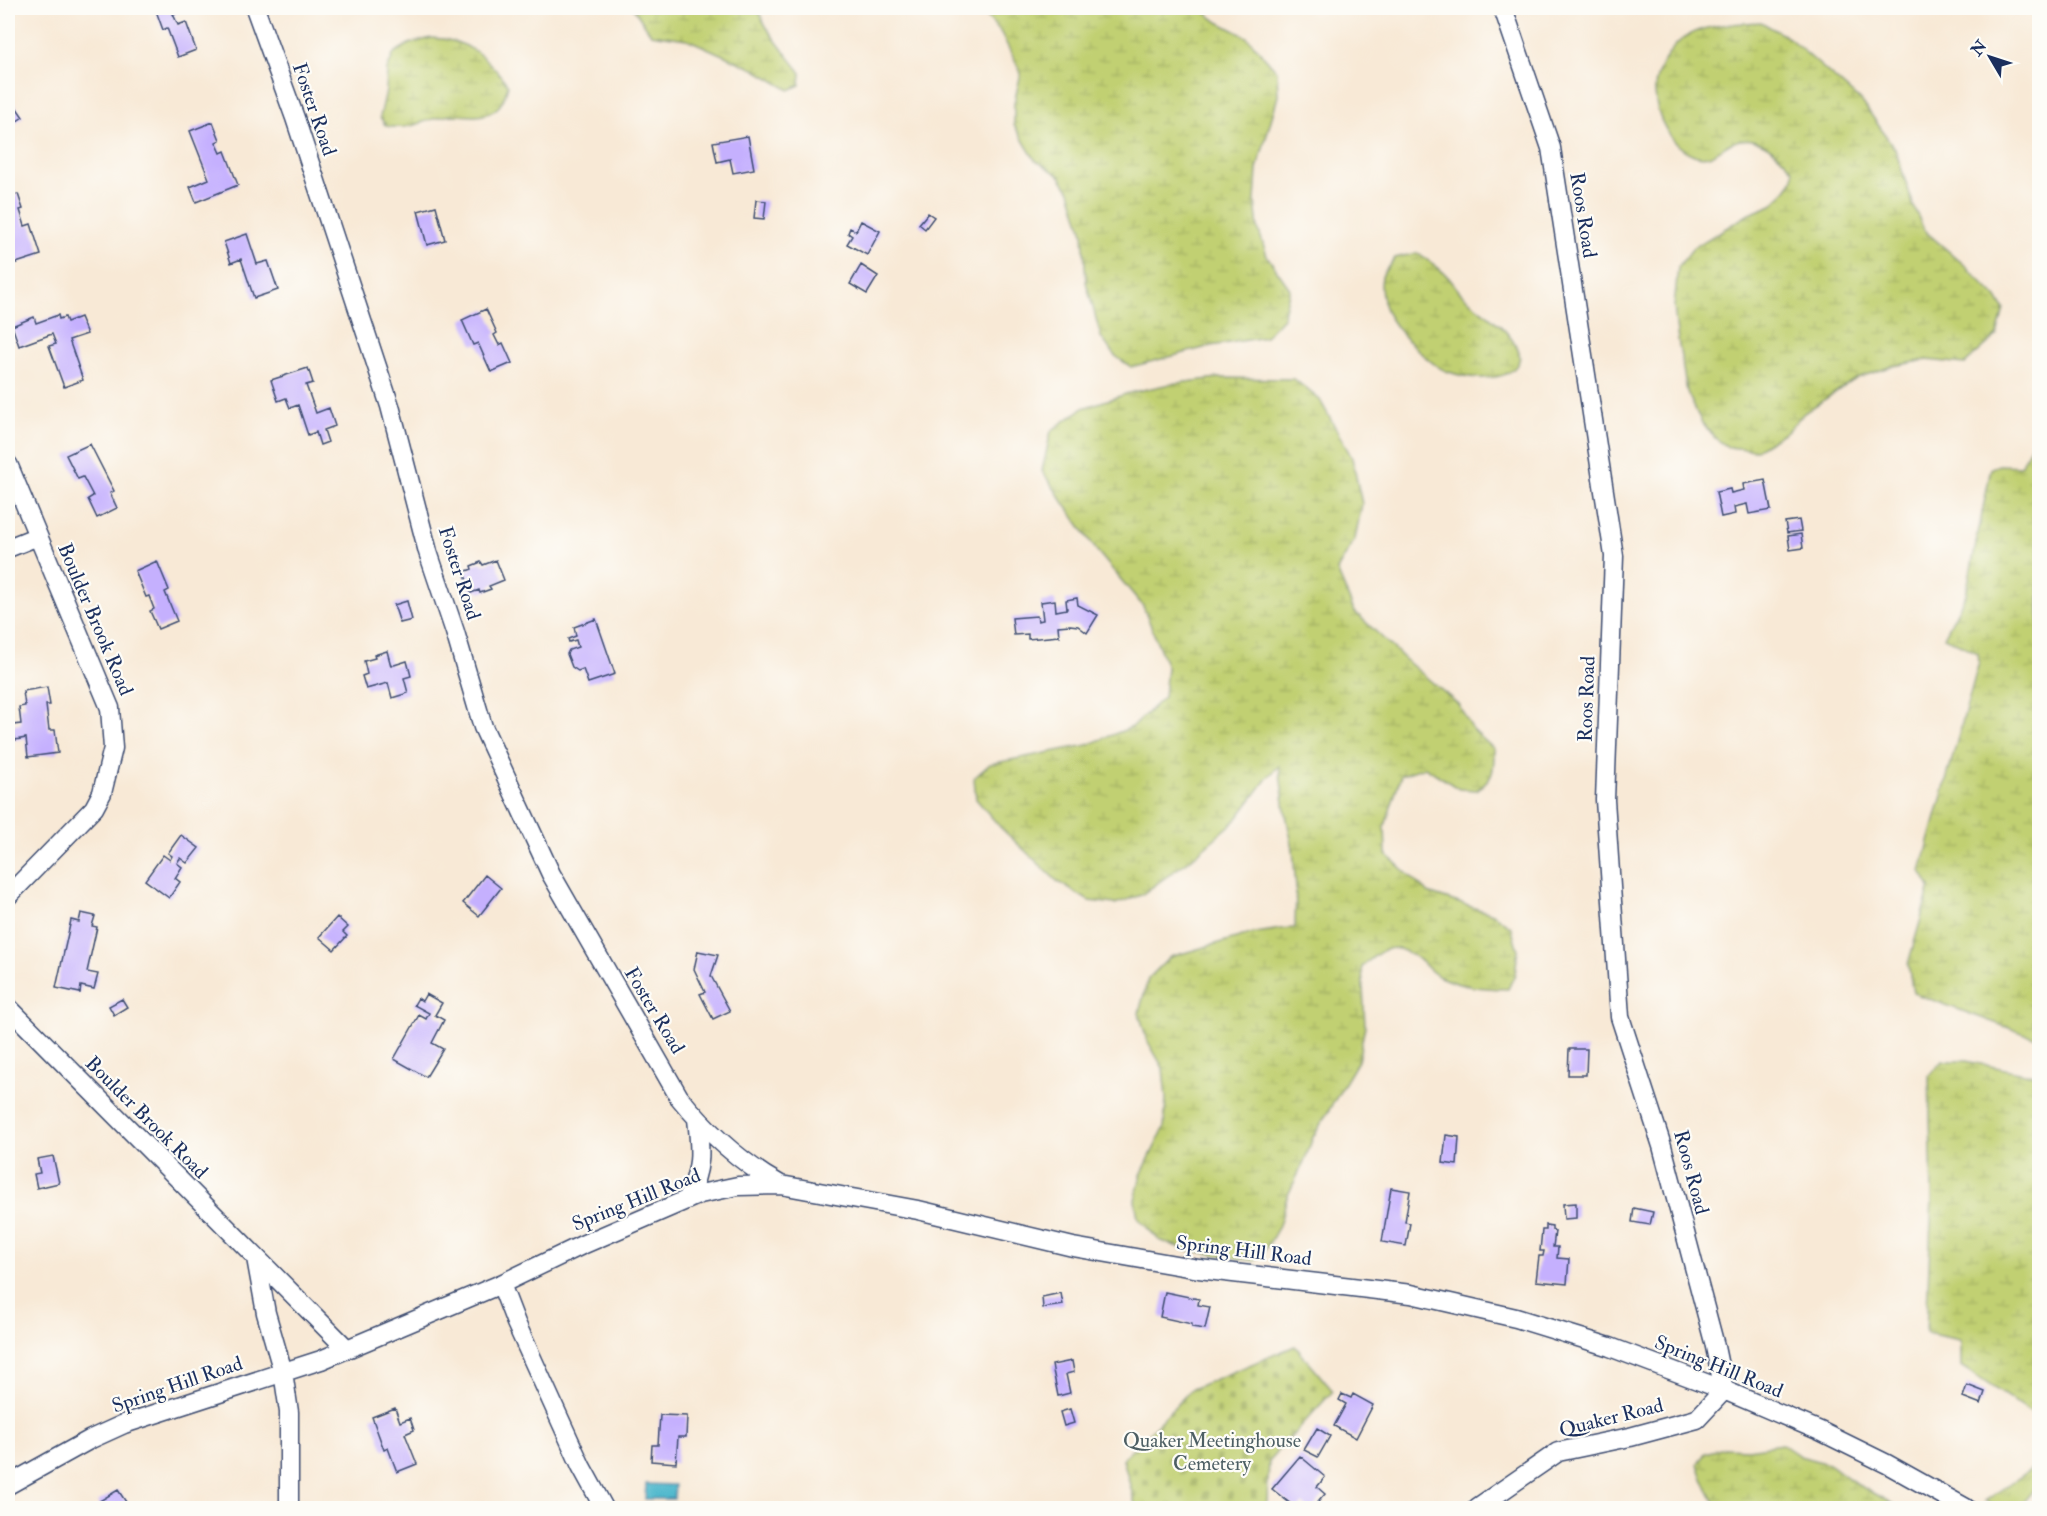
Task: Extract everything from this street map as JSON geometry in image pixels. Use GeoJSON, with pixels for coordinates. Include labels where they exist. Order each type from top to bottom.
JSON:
{"type":"FeatureCollection","features":[{"type":"Feature","properties":{"kind":"street","name":"Foster Road"},"geometry":{"type":"LineString","coordinates":[[255,8],[299,129],[390,406],[428,552],[483,727],[551,874],[679,1097],[697,1119],[742,1161],[781,1185]]}},
{"type":"Feature","properties":{"kind":"street","name":"Roos Road"},"geometry":{"type":"LineString","coordinates":[[1503,8],[1551,148],[1614,556],[1605,800],[1620,1017],[1662,1146],[1714,1342],[1724,1390]]}},
{"type":"Feature","properties":{"kind":"street","name":"Boulder Brook Road"},"geometry":{"type":"LineString","coordinates":[[8,464],[110,708],[113,748],[102,793],[94,808],[8,896]]}},
{"type":"Feature","properties":{"kind":"street","name":"Boulder Brook Road"},"geometry":{"type":"LineString","coordinates":[[8,548],[38,536]]}},
{"type":"Feature","properties":{"kind":"street","name":"Boulder Brook Road"},"geometry":{"type":"LineString","coordinates":[[8,1007],[347,1349]]}},
{"type":"Feature","properties":{"kind":"street"},"geometry":{"type":"LineString","coordinates":[[687,1200],[696,1180],[701,1157],[697,1119]]}},
{"type":"Feature","properties":{"kind":"street","name":"Spring Hill Road"},"geometry":{"type":"LineString","coordinates":[[8,1485],[91,1439],[124,1424],[321,1360],[501,1284],[582,1245],[687,1200],[738,1185],[781,1185],[918,1210],[1092,1250],[1199,1269],[1411,1294],[1516,1318],[1589,1341],[1724,1390],[1830,1436],[1887,1464],[1966,1509]]}},
{"type":"Feature","properties":{"kind":"street"},"geometry":{"type":"LineString","coordinates":[[256,1258],[266,1312],[283,1372],[289,1412],[289,1509]]}},
{"type":"Feature","properties":{"kind":"street"},"geometry":{"type":"LineString","coordinates":[[501,1284],[516,1323],[581,1466],[604,1509]]}},
{"type":"Feature","properties":{"kind":"street","name":"Quaker Road"},"geometry":{"type":"LineString","coordinates":[[1477,1509],[1558,1452],[1630,1437],[1697,1419],[1724,1390]]}},
{"type":"Feature","properties":{"kind":"green space"},"geometry":{"type":"Polygon","coordinates":[[[633,8],[758,8],[770,33],[801,73],[800,85],[789,90],[754,69],[687,39],[651,34],[633,8]]]}},
{"type":"Feature","properties":{"kind":"green space"},"geometry":{"type":"Polygon","coordinates":[[[980,8],[1199,8],[1218,22],[1247,37],[1277,71],[1278,96],[1257,169],[1255,201],[1258,228],[1267,256],[1290,289],[1283,318],[1265,337],[1211,346],[1131,367],[1114,355],[1101,337],[1086,282],[1083,233],[1070,191],[1059,175],[1035,160],[1014,125],[1014,103],[1021,73],[1001,33],[980,8]]]}},
{"type":"Feature","properties":{"kind":"green space"},"geometry":{"type":"Polygon","coordinates":[[[1761,22],[1789,38],[1863,103],[1895,149],[1924,230],[1968,268],[1996,297],[2004,309],[1997,335],[1965,364],[1927,360],[1893,366],[1857,378],[1804,413],[1787,431],[1756,450],[1728,447],[1715,438],[1702,423],[1687,392],[1674,307],[1678,267],[1693,248],[1749,214],[1772,205],[1793,179],[1793,170],[1774,150],[1750,140],[1731,143],[1714,154],[1704,157],[1685,151],[1671,138],[1661,121],[1656,102],[1655,85],[1663,63],[1671,50],[1690,34],[1709,27],[1761,22]]]}},
{"type":"Feature","properties":{"kind":"green space"},"geometry":{"type":"Polygon","coordinates":[[[431,38],[456,42],[484,58],[508,85],[503,101],[499,107],[484,115],[451,115],[410,126],[386,126],[380,117],[386,91],[387,70],[394,53],[409,44],[431,38]]]}},
{"type":"Feature","properties":{"kind":"green space"},"geometry":{"type":"Polygon","coordinates":[[[1417,253],[1442,271],[1462,294],[1511,338],[1519,354],[1519,361],[1512,370],[1504,375],[1485,378],[1446,371],[1425,356],[1396,327],[1389,317],[1383,300],[1382,277],[1395,258],[1417,253]]]}},
{"type":"Feature","properties":{"kind":"green space"},"geometry":{"type":"Polygon","coordinates":[[[1218,378],[1294,379],[1320,400],[1352,458],[1362,504],[1355,539],[1337,570],[1354,611],[1408,662],[1458,704],[1473,730],[1494,749],[1492,772],[1477,790],[1459,789],[1425,767],[1401,775],[1385,826],[1386,854],[1428,893],[1493,914],[1511,927],[1518,950],[1515,974],[1508,989],[1473,987],[1449,981],[1435,974],[1413,955],[1391,948],[1384,950],[1362,967],[1365,1026],[1358,1061],[1313,1137],[1287,1197],[1279,1226],[1267,1247],[1254,1261],[1187,1250],[1159,1240],[1138,1218],[1135,1200],[1141,1175],[1164,1128],[1166,1098],[1163,1068],[1147,1040],[1139,1013],[1148,979],[1170,957],[1250,934],[1295,928],[1296,889],[1293,849],[1279,766],[1235,821],[1191,859],[1141,895],[1115,904],[1089,901],[1058,882],[1000,827],[976,799],[974,778],[990,764],[1087,745],[1132,727],[1164,697],[1167,667],[1143,606],[1097,551],[1042,471],[1051,431],[1083,408],[1129,393],[1170,384],[1218,378]]]}},
{"type":"Feature","properties":{"kind":"green space"},"geometry":{"type":"Polygon","coordinates":[[[2039,428],[2039,1039],[1913,993],[1908,964],[1930,887],[1921,871],[1979,662],[1978,653],[1944,637],[1966,594],[1991,468],[1999,465],[2021,466],[2039,428]]]}},
{"type":"Feature","properties":{"kind":"green space"},"geometry":{"type":"Polygon","coordinates":[[[1942,1061],[1966,1061],[2039,1076],[2039,1418],[1961,1366],[1960,1340],[1926,1333],[1932,1197],[1929,1075],[1942,1061]]]}},
{"type":"Feature","properties":{"kind":"green space","name":"Quaker Meetinghouse Cemetery"},"geometry":{"type":"Polygon","coordinates":[[[1295,1346],[1333,1391],[1269,1461],[1267,1502],[1261,1508],[1136,1508],[1123,1459],[1192,1389],[1295,1346]]]}},
{"type":"Feature","properties":{"kind":"green space"},"geometry":{"type":"Polygon","coordinates":[[[1782,1444],[1800,1456],[1828,1464],[1860,1486],[1900,1508],[1718,1508],[1705,1484],[1698,1464],[1705,1453],[1724,1448],[1748,1449],[1782,1444]]]}},
{"type":"Feature","properties":{"kind":"green space"},"geometry":{"type":"Polygon","coordinates":[[[2039,1464],[2039,1483],[2019,1507],[1999,1508],[1985,1501],[2039,1464]]]}},
{"type":"Feature","properties":{"kind":"water"},"geometry":{"type":"Polygon","coordinates":[[[646,1484],[675,1485],[674,1499],[645,1499],[646,1484]]]}},
{"type":"Feature","properties":{"kind":"building"},"geometry":{"type":"Polygon","coordinates":[[[155,8],[178,8],[180,12],[173,14],[178,25],[186,22],[196,50],[178,57],[167,28],[163,30],[155,8]]]}},
{"type":"Feature","properties":{"kind":"building"},"geometry":{"type":"Polygon","coordinates":[[[8,95],[23,117],[8,127],[8,95]]]}},
{"type":"Feature","properties":{"kind":"building"},"geometry":{"type":"Polygon","coordinates":[[[213,122],[220,140],[216,142],[221,153],[225,151],[238,185],[196,202],[190,187],[209,179],[190,131],[213,122]]]}},
{"type":"Feature","properties":{"kind":"building"},"geometry":{"type":"Polygon","coordinates":[[[748,136],[754,169],[733,173],[730,159],[717,162],[713,142],[748,136]]]}},
{"type":"Feature","properties":{"kind":"building"},"geometry":{"type":"Polygon","coordinates":[[[18,194],[25,226],[31,224],[41,255],[13,264],[8,246],[8,197],[18,194]]]}},
{"type":"Feature","properties":{"kind":"building"},"geometry":{"type":"Polygon","coordinates":[[[756,200],[766,201],[764,219],[754,218],[756,200]]]}},
{"type":"Feature","properties":{"kind":"building"},"geometry":{"type":"Polygon","coordinates":[[[436,206],[445,240],[427,245],[418,211],[436,206]]]}},
{"type":"Feature","properties":{"kind":"building"},"geometry":{"type":"Polygon","coordinates":[[[928,213],[934,217],[925,229],[919,224],[928,213]]]}},
{"type":"Feature","properties":{"kind":"building"},"geometry":{"type":"Polygon","coordinates":[[[861,221],[880,231],[867,255],[847,244],[852,236],[848,233],[850,228],[856,231],[861,221]]]}},
{"type":"Feature","properties":{"kind":"building"},"geometry":{"type":"Polygon","coordinates":[[[247,234],[257,264],[268,261],[278,290],[254,298],[241,259],[231,263],[224,242],[247,234]]]}},
{"type":"Feature","properties":{"kind":"building"},"geometry":{"type":"Polygon","coordinates":[[[861,265],[878,276],[867,294],[850,284],[861,265]]]}},
{"type":"Feature","properties":{"kind":"building"},"geometry":{"type":"Polygon","coordinates":[[[486,309],[497,333],[494,335],[499,345],[503,343],[512,363],[491,372],[478,343],[473,345],[462,320],[486,309]]]}},
{"type":"Feature","properties":{"kind":"building"},"geometry":{"type":"Polygon","coordinates":[[[58,315],[59,319],[65,317],[67,322],[80,317],[87,334],[69,340],[83,380],[64,387],[49,346],[56,344],[52,334],[19,346],[12,326],[34,317],[36,323],[58,315]]]}},
{"type":"Feature","properties":{"kind":"building"},"geometry":{"type":"Polygon","coordinates":[[[308,368],[313,383],[306,385],[316,413],[329,408],[335,426],[324,430],[328,442],[320,445],[316,432],[308,435],[298,405],[290,408],[286,398],[278,401],[271,380],[308,368]]]}},
{"type":"Feature","properties":{"kind":"building"},"geometry":{"type":"Polygon","coordinates":[[[90,444],[114,491],[110,493],[117,508],[97,518],[88,499],[93,496],[83,477],[78,479],[66,455],[90,444]]]}},
{"type":"Feature","properties":{"kind":"building"},"geometry":{"type":"Polygon","coordinates":[[[1765,480],[1771,510],[1749,514],[1747,504],[1734,507],[1735,514],[1721,517],[1716,492],[1730,489],[1731,493],[1744,490],[1743,484],[1765,480]]]}},
{"type":"Feature","properties":{"kind":"building"},"geometry":{"type":"Polygon","coordinates":[[[1799,520],[1801,531],[1787,533],[1785,522],[1799,520]]]}},
{"type":"Feature","properties":{"kind":"building"},"geometry":{"type":"Polygon","coordinates":[[[1801,534],[1803,548],[1790,550],[1788,536],[1801,534]]]}},
{"type":"Feature","properties":{"kind":"building"},"geometry":{"type":"Polygon","coordinates":[[[496,560],[504,580],[489,586],[491,589],[471,593],[464,572],[481,562],[483,565],[496,560]]]}},
{"type":"Feature","properties":{"kind":"building"},"geometry":{"type":"Polygon","coordinates":[[[157,561],[169,590],[165,592],[177,621],[158,629],[150,611],[154,609],[149,596],[146,597],[135,571],[157,561]]]}},
{"type":"Feature","properties":{"kind":"building"},"geometry":{"type":"Polygon","coordinates":[[[1077,598],[1078,605],[1098,615],[1087,633],[1078,626],[1070,625],[1058,626],[1059,636],[1028,639],[1028,634],[1014,635],[1012,618],[1037,616],[1038,621],[1043,620],[1041,602],[1055,600],[1056,611],[1067,609],[1066,600],[1077,598]]]}},
{"type":"Feature","properties":{"kind":"building"},"geometry":{"type":"Polygon","coordinates":[[[407,601],[412,620],[400,623],[394,605],[407,601]]]}},
{"type":"Feature","properties":{"kind":"building"},"geometry":{"type":"Polygon","coordinates":[[[596,619],[615,674],[588,683],[583,669],[578,671],[572,667],[567,654],[569,650],[578,647],[576,640],[569,642],[568,639],[576,636],[574,627],[596,619]]]}},
{"type":"Feature","properties":{"kind":"building"},"geometry":{"type":"Polygon","coordinates":[[[387,651],[391,666],[407,661],[411,676],[404,678],[408,693],[392,698],[388,683],[366,689],[362,676],[367,674],[364,661],[387,651]]]}},
{"type":"Feature","properties":{"kind":"building"},"geometry":{"type":"Polygon","coordinates":[[[47,687],[50,705],[46,705],[49,730],[55,730],[58,753],[28,757],[26,738],[15,740],[13,725],[21,724],[19,707],[25,706],[23,691],[47,687]]]}},
{"type":"Feature","properties":{"kind":"building"},"geometry":{"type":"Polygon","coordinates":[[[181,835],[199,848],[187,863],[180,858],[177,863],[182,867],[175,878],[180,882],[169,898],[145,880],[163,855],[170,860],[172,856],[168,853],[181,835]]]}},
{"type":"Feature","properties":{"kind":"building"},"geometry":{"type":"Polygon","coordinates":[[[485,875],[501,888],[479,916],[463,903],[485,875]]]}},
{"type":"Feature","properties":{"kind":"building"},"geometry":{"type":"Polygon","coordinates":[[[81,913],[95,916],[92,926],[97,927],[87,972],[98,974],[94,989],[81,986],[80,993],[56,988],[71,920],[79,922],[81,913]]]}},
{"type":"Feature","properties":{"kind":"building"},"geometry":{"type":"Polygon","coordinates":[[[337,917],[348,927],[343,932],[347,936],[334,950],[319,937],[337,917]]]}},
{"type":"Feature","properties":{"kind":"building"},"geometry":{"type":"Polygon","coordinates":[[[698,951],[718,955],[711,976],[730,1011],[713,1019],[700,994],[705,992],[694,969],[698,951]]]}},
{"type":"Feature","properties":{"kind":"building"},"geometry":{"type":"Polygon","coordinates":[[[426,994],[442,1003],[435,1015],[444,1020],[432,1043],[443,1049],[426,1077],[394,1059],[419,1015],[426,1019],[429,1013],[414,1005],[418,998],[422,1001],[426,994]]]}},
{"type":"Feature","properties":{"kind":"building"},"geometry":{"type":"Polygon","coordinates":[[[122,999],[127,1007],[114,1015],[109,1006],[122,999]]]}},
{"type":"Feature","properties":{"kind":"building"},"geometry":{"type":"Polygon","coordinates":[[[1569,1049],[1587,1049],[1586,1075],[1568,1075],[1569,1049]]]}},
{"type":"Feature","properties":{"kind":"building"},"geometry":{"type":"Polygon","coordinates":[[[1446,1135],[1459,1137],[1457,1165],[1443,1163],[1446,1135]]]}},
{"type":"Feature","properties":{"kind":"building"},"geometry":{"type":"Polygon","coordinates":[[[53,1156],[59,1183],[37,1188],[34,1174],[40,1173],[37,1159],[53,1156]]]}},
{"type":"Feature","properties":{"kind":"building"},"geometry":{"type":"Polygon","coordinates":[[[1391,1188],[1410,1191],[1405,1222],[1410,1223],[1406,1246],[1382,1242],[1391,1188]]]}},
{"type":"Feature","properties":{"kind":"building"},"geometry":{"type":"Polygon","coordinates":[[[1576,1203],[1576,1218],[1564,1219],[1563,1204],[1576,1203]]]}},
{"type":"Feature","properties":{"kind":"building"},"geometry":{"type":"Polygon","coordinates":[[[1634,1208],[1653,1212],[1650,1225],[1632,1222],[1634,1208]]]}},
{"type":"Feature","properties":{"kind":"building"},"geometry":{"type":"Polygon","coordinates":[[[1546,1225],[1552,1226],[1552,1230],[1555,1231],[1553,1247],[1558,1247],[1557,1258],[1569,1259],[1567,1284],[1536,1281],[1539,1256],[1543,1256],[1544,1251],[1540,1251],[1542,1230],[1546,1230],[1546,1225]]]}},
{"type":"Feature","properties":{"kind":"building"},"geometry":{"type":"Polygon","coordinates":[[[1165,1292],[1199,1299],[1198,1305],[1210,1307],[1205,1329],[1160,1317],[1165,1292]]]}},
{"type":"Feature","properties":{"kind":"building"},"geometry":{"type":"Polygon","coordinates":[[[1061,1293],[1063,1305],[1043,1308],[1042,1297],[1061,1293]]]}},
{"type":"Feature","properties":{"kind":"building"},"geometry":{"type":"Polygon","coordinates":[[[1072,1361],[1074,1372],[1066,1374],[1070,1393],[1058,1396],[1052,1365],[1072,1361]]]}},
{"type":"Feature","properties":{"kind":"building"},"geometry":{"type":"Polygon","coordinates":[[[1967,1385],[1985,1392],[1981,1404],[1963,1397],[1967,1385]]]}},
{"type":"Feature","properties":{"kind":"building"},"geometry":{"type":"Polygon","coordinates":[[[1342,1394],[1351,1398],[1353,1394],[1373,1405],[1356,1438],[1334,1426],[1346,1404],[1339,1400],[1342,1394]]]}},
{"type":"Feature","properties":{"kind":"building"},"geometry":{"type":"Polygon","coordinates":[[[395,1408],[400,1422],[410,1418],[414,1430],[405,1434],[417,1464],[397,1472],[388,1448],[384,1450],[372,1417],[395,1408]]]}},
{"type":"Feature","properties":{"kind":"building"},"geometry":{"type":"Polygon","coordinates":[[[1070,1409],[1074,1423],[1064,1426],[1060,1412],[1070,1409]]]}},
{"type":"Feature","properties":{"kind":"building"},"geometry":{"type":"Polygon","coordinates":[[[660,1415],[687,1416],[686,1437],[678,1437],[676,1463],[651,1461],[652,1445],[658,1445],[660,1415]]]}},
{"type":"Feature","properties":{"kind":"building"},"geometry":{"type":"Polygon","coordinates":[[[1317,1428],[1330,1436],[1318,1457],[1304,1450],[1317,1428]]]}},
{"type":"Feature","properties":{"kind":"building"},"geometry":{"type":"Polygon","coordinates":[[[1300,1456],[1325,1477],[1317,1487],[1325,1494],[1313,1508],[1308,1508],[1303,1504],[1296,1508],[1272,1489],[1300,1456]]]}},
{"type":"Feature","properties":{"kind":"building"},"geometry":{"type":"Polygon","coordinates":[[[118,1490],[130,1508],[102,1508],[98,1502],[118,1490]]]}}]}
